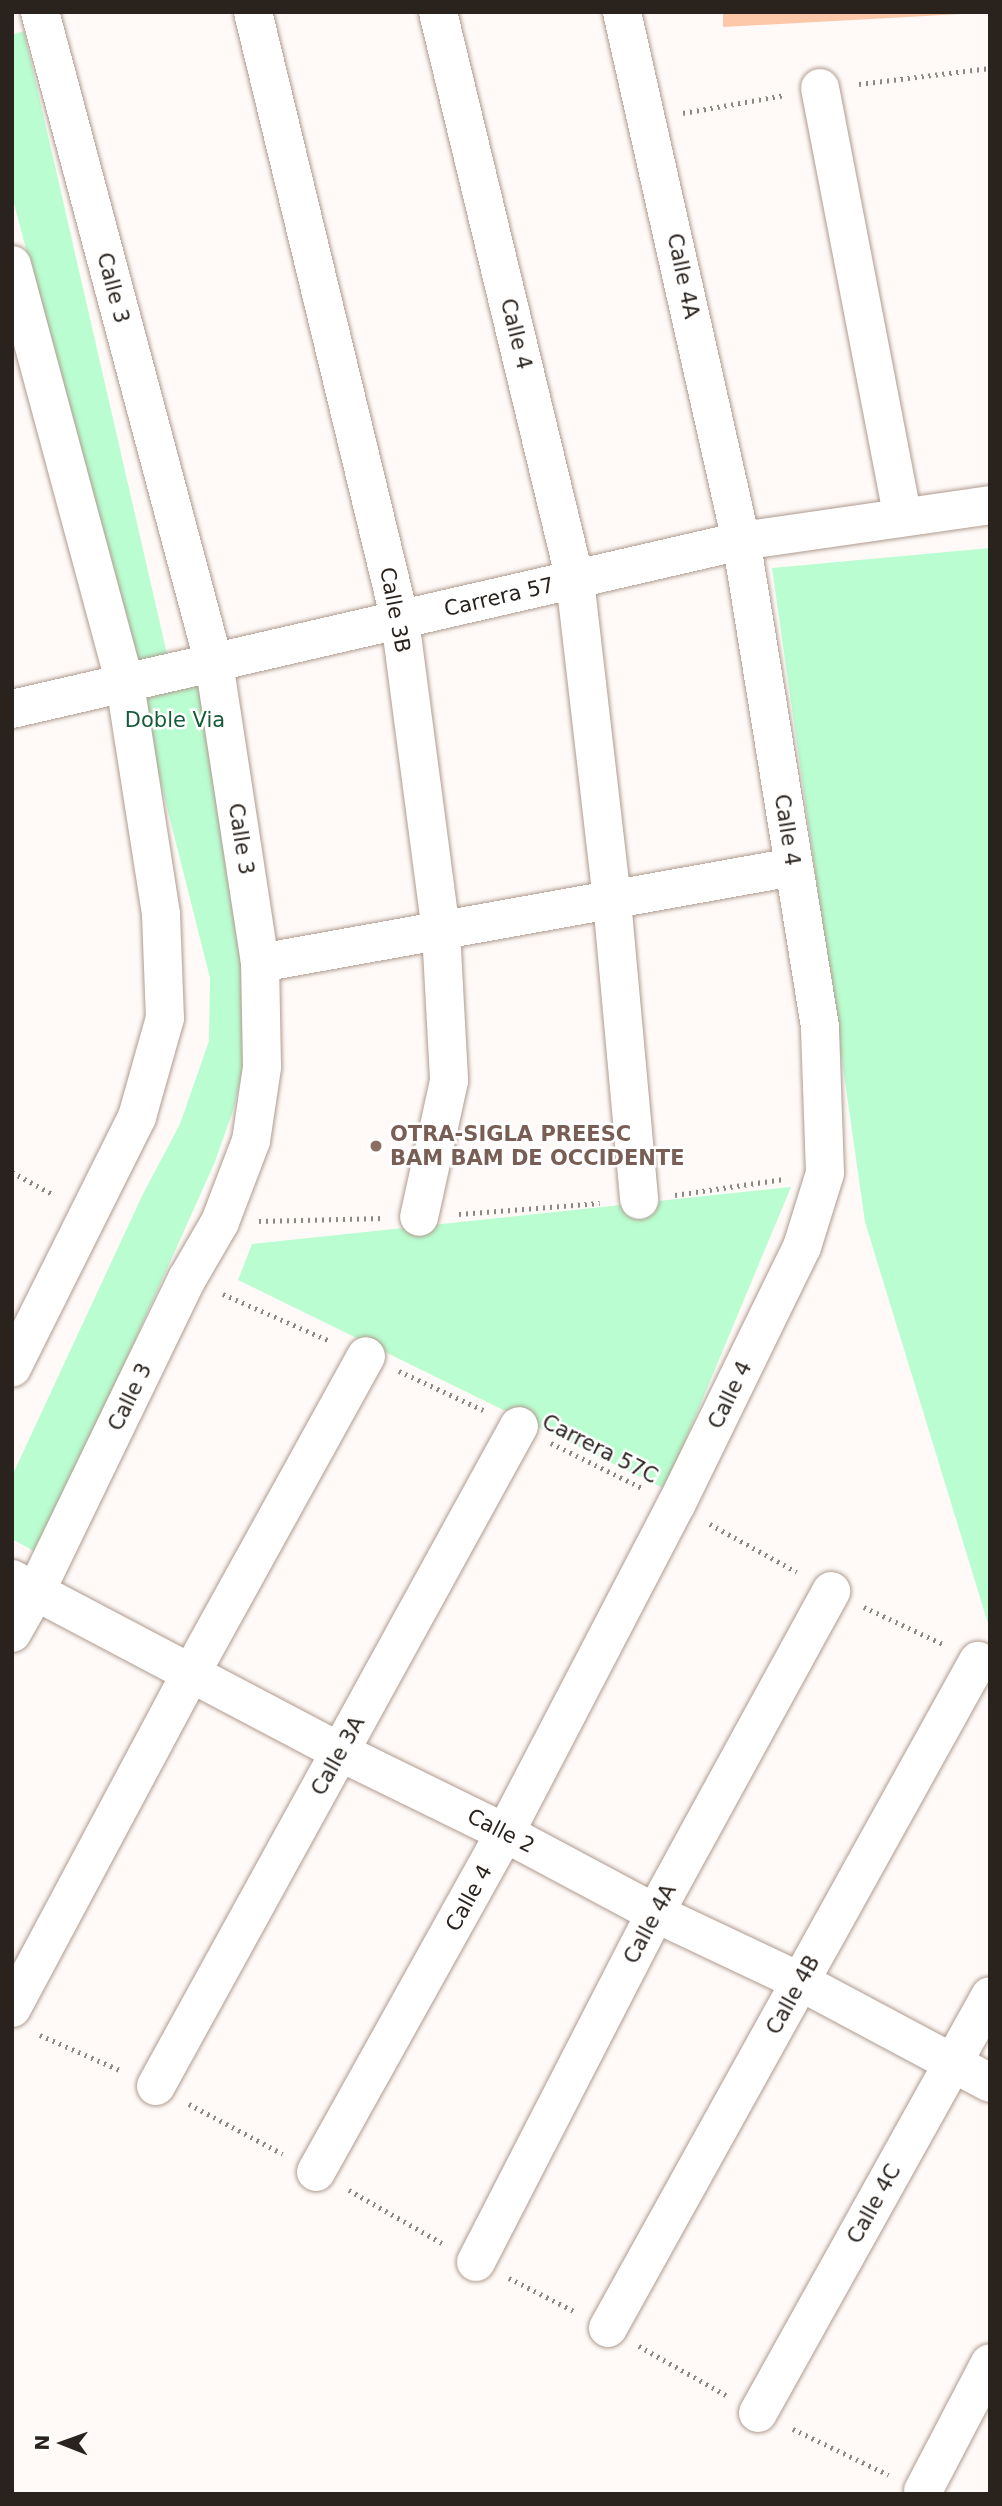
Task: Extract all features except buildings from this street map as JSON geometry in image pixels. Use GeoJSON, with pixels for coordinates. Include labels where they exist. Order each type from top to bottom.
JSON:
{"type":"FeatureCollection","features":[{"type":"Feature","properties":{"kind":"street","name":"Calle 3"},"geometry":{"type":"LineString","coordinates":[[12,1633],[24,1585],[220,1222],[251,1141],[262,1067],[260,963],[214,664],[40,12]]}},
{"type":"Feature","properties":{"kind":"street","name":"Calle 3B"},"geometry":{"type":"LineString","coordinates":[[253,12],[400,620],[441,931],[449,1081],[419,1217]]}},
{"type":"Feature","properties":{"kind":"street","name":"Calle 4"},"geometry":{"type":"LineString","coordinates":[[438,12],[575,580],[612,901],[639,1200]]}},
{"type":"Feature","properties":{"kind":"street","name":"Calle 4A"},"geometry":{"type":"LineString","coordinates":[[622,12],[741,541]]}},
{"type":"Feature","properties":{"kind":"street"},"geometry":{"type":"LineString","coordinates":[[820,88],[902,517]]}},
{"type":"Feature","properties":{"kind":"street"},"geometry":{"type":"LineString","coordinates":[[12,265],[125,684],[161,915],[165,1018],[137,1117],[12,1368]]}},
{"type":"Feature","properties":{"kind":"street","name":"Carrera 57"},"geometry":{"type":"LineString","coordinates":[[12,709],[741,541],[990,505]]}},
{"type":"Feature","properties":{"kind":"street","name":"Calle 4"},"geometry":{"type":"LineString","coordinates":[[316,2172],[505,1833],[676,1505],[802,1247],[825,1173],[820,1027],[741,541]]}},
{"type":"Feature","properties":{"kind":"street"},"geometry":{"type":"LineString","coordinates":[[260,963],[793,867]]}},
{"type":"Feature","properties":{"kind":"street"},"geometry":{"type":"LineString","coordinates":[[12,2008],[190,1675],[366,1356]]}},
{"type":"Feature","properties":{"kind":"street","name":"Calle 3A"},"geometry":{"type":"LineString","coordinates":[[156,2086],[519,1426]]}},
{"type":"Feature","properties":{"kind":"street","name":"Calle 2"},"geometry":{"type":"LineString","coordinates":[[24,1585],[190,1675],[505,1833],[654,1913],[801,1982],[990,2083]]}},
{"type":"Feature","properties":{"kind":"street","name":"Calle 4A"},"geometry":{"type":"LineString","coordinates":[[476,2262],[654,1913],[831,1591]]}},
{"type":"Feature","properties":{"kind":"street","name":"Calle 4B"},"geometry":{"type":"LineString","coordinates":[[608,2328],[978,1661]]}},
{"type":"Feature","properties":{"kind":"street","name":"Calle 4C"},"geometry":{"type":"LineString","coordinates":[[758,2413],[990,1996]]}},
{"type":"Feature","properties":{"kind":"street"},"geometry":{"type":"LineString","coordinates":[[923,2491],[990,2363]]}},
{"type":"Feature","properties":{"kind":"path"},"geometry":{"type":"LineString","coordinates":[[12,1172],[88,1213]]}},
{"type":"Feature","properties":{"kind":"path"},"geometry":{"type":"LineString","coordinates":[[220,1222],[419,1217],[639,1200],[825,1173]]}},
{"type":"Feature","properties":{"kind":"path","name":"Carrera 57C"},"geometry":{"type":"LineString","coordinates":[[187,1279],[519,1426],[676,1505],[831,1591],[978,1661]]}},
{"type":"Feature","properties":{"kind":"green space","name":"Doble Via"},"geometry":{"type":"Polygon","coordinates":[[[24,31],[170,667],[139,675],[12,196],[12,35],[24,31]]]}},
{"type":"Feature","properties":{"kind":"green space"},"geometry":{"type":"Polygon","coordinates":[[[990,548],[990,1630],[865,1222],[772,568],[990,548]]]}},
{"type":"Feature","properties":{"kind":"green space","name":"Doble Via"},"geometry":{"type":"Polygon","coordinates":[[[198,682],[248,958],[248,1048],[233,1111],[214,1164],[39,1554],[12,1539],[12,1476],[142,1196],[180,1124],[209,1041],[210,978],[140,700],[198,682]]]}},
{"type":"Feature","properties":{"kind":"green space"},"geometry":{"type":"Polygon","coordinates":[[[791,1187],[665,1489],[238,1280],[252,1244],[791,1187]]]}},
{"type":"Feature","properties":{"kind":"place","name":"OTRA-SIGLA PREESC BAM BAM DE OCCIDENTE"},"geometry":{"type":"Point","coordinates":[376,1146]}}]}
